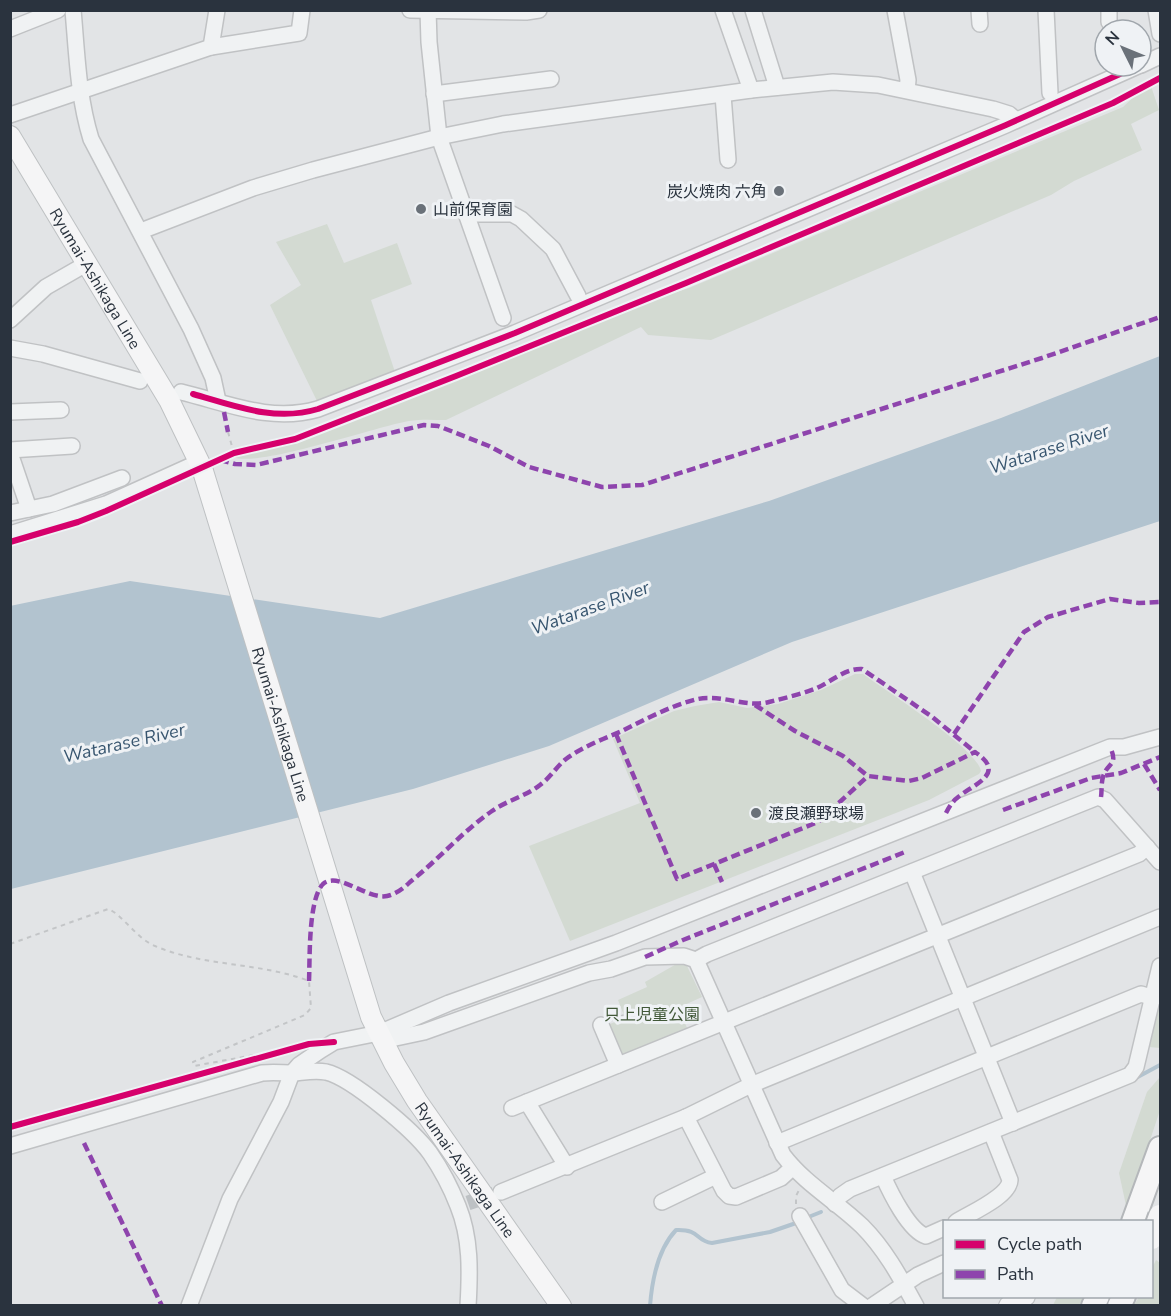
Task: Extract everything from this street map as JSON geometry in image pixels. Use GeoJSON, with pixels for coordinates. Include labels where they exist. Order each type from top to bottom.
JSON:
{"type":"FeatureCollection","features":[{"type":"Feature","properties":{"kind":"highway"},"geometry":{"type":"LineString","coordinates":[[1152,1220],[1161,1148]]}},
{"type":"Feature","properties":{"kind":"main road","name":"Ryumai-Ashikaga Line"},"geometry":{"type":"LineString","coordinates":[[10,136],[164,392],[202,468],[375,1025],[417,1101],[561,1305]]}},
{"type":"Feature","properties":{"kind":"street"},"geometry":{"type":"LineString","coordinates":[[10,29],[58,10]]}},
{"type":"Feature","properties":{"kind":"street"},"geometry":{"type":"LineString","coordinates":[[73,10],[80,93],[92,139],[191,329],[213,378],[218,401]]}},
{"type":"Feature","properties":{"kind":"street"},"geometry":{"type":"LineString","coordinates":[[211,47],[217,10]]}},
{"type":"Feature","properties":{"kind":"street"},"geometry":{"type":"LineString","coordinates":[[10,116],[211,47],[299,33],[302,10]]}},
{"type":"Feature","properties":{"kind":"street"},"geometry":{"type":"LineString","coordinates":[[410,10],[538,10]]}},
{"type":"Feature","properties":{"kind":"street"},"geometry":{"type":"LineString","coordinates":[[723,10],[751,90]]}},
{"type":"Feature","properties":{"kind":"street"},"geometry":{"type":"LineString","coordinates":[[753,10],[777,87]]}},
{"type":"Feature","properties":{"kind":"street"},"geometry":{"type":"LineString","coordinates":[[895,10],[908,80],[907,90]]}},
{"type":"Feature","properties":{"kind":"street"},"geometry":{"type":"LineString","coordinates":[[1046,10],[1050,93]]}},
{"type":"Feature","properties":{"kind":"street"},"geometry":{"type":"LineString","coordinates":[[1156,10],[1161,34]]}},
{"type":"Feature","properties":{"kind":"street"},"geometry":{"type":"LineString","coordinates":[[428,11],[434,94],[440,137],[502,318]]}},
{"type":"Feature","properties":{"kind":"street"},"geometry":{"type":"LineString","coordinates":[[187,393],[250,411],[278,415],[318,409],[515,333],[1111,78]]}},
{"type":"Feature","properties":{"kind":"street"},"geometry":{"type":"LineString","coordinates":[[434,94],[551,79]]}},
{"type":"Feature","properties":{"kind":"street"},"geometry":{"type":"LineString","coordinates":[[141,231],[253,188],[440,137],[503,124],[751,90],[833,82],[878,84],[1005,112],[1016,120]]}},
{"type":"Feature","properties":{"kind":"street"},"geometry":{"type":"LineString","coordinates":[[723,95],[728,160]]}},
{"type":"Feature","properties":{"kind":"street"},"geometry":{"type":"LineString","coordinates":[[466,214],[512,214],[521,219],[553,249],[578,296]]}},
{"type":"Feature","properties":{"kind":"street"},"geometry":{"type":"LineString","coordinates":[[10,320],[46,287],[86,264]]}},
{"type":"Feature","properties":{"kind":"street"},"geometry":{"type":"LineString","coordinates":[[10,348],[43,354],[135,379]]}},
{"type":"Feature","properties":{"kind":"street"},"geometry":{"type":"LineString","coordinates":[[10,412],[61,410]]}},
{"type":"Feature","properties":{"kind":"street"},"geometry":{"type":"LineString","coordinates":[[29,509],[10,451],[72,446]]}},
{"type":"Feature","properties":{"kind":"street"},"geometry":{"type":"LineString","coordinates":[[10,534],[106,504],[202,468]]}},
{"type":"Feature","properties":{"kind":"street"},"geometry":{"type":"LineString","coordinates":[[10,513],[53,504],[122,478]]}},
{"type":"Feature","properties":{"kind":"street"},"geometry":{"type":"LineString","coordinates":[[189,1305],[230,1199],[281,1102],[292,1073],[334,1042],[375,1025],[449,1003],[616,943],[1110,747],[1124,747],[1161,737]]}},
{"type":"Feature","properties":{"kind":"street"},"geometry":{"type":"LineString","coordinates":[[375,1025],[391,1039],[424,1032],[589,973],[611,969],[645,957],[684,956],[696,960],[1098,796],[1105,800],[1161,862]]}},
{"type":"Feature","properties":{"kind":"street"},"geometry":{"type":"LineString","coordinates":[[512,1108],[1139,854],[1147,847]]}},
{"type":"Feature","properties":{"kind":"street"},"geometry":{"type":"LineString","coordinates":[[912,872],[1013,1123]]}},
{"type":"Feature","properties":{"kind":"street"},"geometry":{"type":"LineString","coordinates":[[501,1192],[686,1117],[751,1085],[1161,917]]}},
{"type":"Feature","properties":{"kind":"street"},"geometry":{"type":"LineString","coordinates":[[696,960],[777,1143],[805,1180],[862,1227],[888,1257],[916,1305]]}},
{"type":"Feature","properties":{"kind":"street"},"geometry":{"type":"LineString","coordinates":[[835,1204],[844,1192],[1134,1072],[1161,966]]}},
{"type":"Feature","properties":{"kind":"street"},"geometry":{"type":"LineString","coordinates":[[777,1143],[1141,994],[1154,998]]}},
{"type":"Feature","properties":{"kind":"street"},"geometry":{"type":"LineString","coordinates":[[601,1025],[618,1065]]}},
{"type":"Feature","properties":{"kind":"street"},"geometry":{"type":"LineString","coordinates":[[10,1146],[262,1073],[328,1072],[377,1103],[429,1152],[463,1204],[469,1252],[468,1305]]}},
{"type":"Feature","properties":{"kind":"street"},"geometry":{"type":"LineString","coordinates":[[527,1102],[567,1167]]}},
{"type":"Feature","properties":{"kind":"street"},"geometry":{"type":"LineString","coordinates":[[686,1117],[724,1191],[729,1196],[736,1197],[781,1178],[793,1167]]}},
{"type":"Feature","properties":{"kind":"street"},"geometry":{"type":"LineString","coordinates":[[958,1220],[1000,1196],[1010,1186],[1010,1180],[990,1132]]}},
{"type":"Feature","properties":{"kind":"street"},"geometry":{"type":"LineString","coordinates":[[662,1202],[716,1176]]}},
{"type":"Feature","properties":{"kind":"street"},"geometry":{"type":"LineString","coordinates":[[883,1176],[899,1206],[917,1232],[926,1236],[943,1229]]}},
{"type":"Feature","properties":{"kind":"street"},"geometry":{"type":"LineString","coordinates":[[800,1216],[842,1290],[863,1305]]}},
{"type":"Feature","properties":{"kind":"street"},"geometry":{"type":"LineString","coordinates":[[872,1305],[904,1283],[943,1264]]}},
{"type":"Feature","properties":{"kind":"path"},"geometry":{"type":"LineString","coordinates":[[228,432],[231,452],[245,450]]}},
{"type":"Feature","properties":{"kind":"path"},"geometry":{"type":"LineString","coordinates":[[10,945],[108,909],[114,910],[136,934],[153,946],[226,964],[291,974],[309,981],[311,1008],[305,1015],[194,1062],[194,1066],[254,1055],[256,1060]]}},
{"type":"Feature","properties":{"kind":"path"},"geometry":{"type":"LineString","coordinates":[[212,1071],[267,1056]]}},
{"type":"Feature","properties":{"kind":"path"},"geometry":{"type":"LineString","coordinates":[[800,1216],[796,1208],[796,1196],[805,1180]]}},
{"type":"Feature","properties":{"kind":"green space"},"geometry":{"type":"Polygon","coordinates":[[[1151,86],[1159,110],[1131,124],[1142,150],[1074,181],[1051,195],[711,340],[648,335],[641,327],[446,420],[409,421],[266,457],[246,459],[233,457],[296,442],[634,306],[689,288],[1123,107],[1141,90],[1151,86]]]}},
{"type":"Feature","properties":{"kind":"green space"},"geometry":{"type":"Polygon","coordinates":[[[327,224],[344,263],[397,243],[412,284],[371,300],[395,372],[318,403],[270,305],[301,285],[276,242],[327,224]]]}},
{"type":"Feature","properties":{"kind":"green space","name":"渡良瀬野球場"},"geometry":{"type":"Polygon","coordinates":[[[855,674],[863,674],[950,736],[976,761],[981,771],[979,774],[929,800],[570,941],[529,846],[640,803],[613,739],[674,711],[719,702],[747,708],[778,704],[821,690],[855,674]]]}},
{"type":"Feature","properties":{"kind":"green space","name":"只上児童公園"},"geometry":{"type":"Polygon","coordinates":[[[680,962],[687,966],[702,997],[678,1008],[688,1030],[624,1056],[617,1053],[605,1026],[625,1018],[618,1000],[647,987],[645,982],[680,962]]]}},
{"type":"Feature","properties":{"kind":"green space"},"geometry":{"type":"Polygon","coordinates":[[[1160,988],[1160,1048],[1149,1047],[1160,988]]]}},
{"type":"Feature","properties":{"kind":"green space"},"geometry":{"type":"Polygon","coordinates":[[[1160,1077],[1160,1110],[1127,1210],[1119,1173],[1147,1092],[1160,1077]]]}},
{"type":"Feature","properties":{"kind":"green space"},"geometry":{"type":"Polygon","coordinates":[[[1156,1260],[1160,1263],[1160,1305],[1134,1305],[1138,1298],[1153,1298],[1153,1266],[1156,1260]]]}},
{"type":"Feature","properties":{"kind":"green space"},"geometry":{"type":"Polygon","coordinates":[[[1056,1298],[1083,1298],[1079,1305],[1053,1305],[1056,1298]]]}},
{"type":"Feature","properties":{"kind":"water","name":"Watarase River"},"geometry":{"type":"Polygon","coordinates":[[[1160,356],[1160,521],[792,642],[549,746],[413,789],[11,889],[10,606],[130,581],[380,618],[769,501],[1001,418],[1160,356]]]}},
{"type":"Feature","properties":{"kind":"waterway"},"geometry":{"type":"LineString","coordinates":[[1134,1079],[1160,1065]]}},
{"type":"Feature","properties":{"kind":"waterway"},"geometry":{"type":"LineString","coordinates":[[806,1218],[821,1212]]}},
{"type":"Feature","properties":{"kind":"waterway"},"geometry":{"type":"LineString","coordinates":[[650,1306],[652,1286],[660,1256],[676,1230],[690,1231],[712,1243],[770,1232],[799,1222]]}},
{"type":"Feature","properties":{"kind":"tunnel"},"geometry":{"type":"LineString","coordinates":[[468,1203],[494,1194]]}},
{"type":"Feature","properties":{"kind":"marked path"},"geometry":{"type":"LineString","coordinates":[[220,460],[235,464],[256,465],[424,425],[438,426],[489,446],[529,467],[602,487],[642,485],[1042,358],[1160,317]]}},
{"type":"Feature","properties":{"kind":"marked path"},"geometry":{"type":"LineString","coordinates":[[224,412],[228,432]]}},
{"type":"Feature","properties":{"kind":"marked path"},"geometry":{"type":"LineString","coordinates":[[954,734],[1024,632],[1048,617],[1110,599],[1139,603],[1160,602]]}},
{"type":"Feature","properties":{"kind":"marked path"},"geometry":{"type":"LineString","coordinates":[[309,981],[312,916],[318,892],[323,884],[337,881],[379,896],[397,892],[481,819],[498,807],[540,785],[572,755],[679,705],[707,698],[752,703],[769,702],[811,690],[845,673],[862,669],[931,716],[975,752]]}},
{"type":"Feature","properties":{"kind":"marked path"},"geometry":{"type":"LineString","coordinates":[[755,705],[795,731],[843,756],[868,776],[909,781],[922,778],[975,752],[988,766],[988,773],[955,800],[946,813]]}},
{"type":"Feature","properties":{"kind":"marked path"},"geometry":{"type":"LineString","coordinates":[[616,734],[677,879],[818,822],[868,776]]}},
{"type":"Feature","properties":{"kind":"marked path"},"geometry":{"type":"LineString","coordinates":[[1101,797],[1103,777],[1113,761],[1110,747]]}},
{"type":"Feature","properties":{"kind":"marked path"},"geometry":{"type":"LineString","coordinates":[[1003,810],[1091,778],[1121,773],[1160,757]]}},
{"type":"Feature","properties":{"kind":"marked path"},"geometry":{"type":"LineString","coordinates":[[1144,764],[1160,790]]}},
{"type":"Feature","properties":{"kind":"marked path"},"geometry":{"type":"LineString","coordinates":[[645,957],[905,852]]}},
{"type":"Feature","properties":{"kind":"marked path"},"geometry":{"type":"LineString","coordinates":[[714,864],[722,882]]}},
{"type":"Feature","properties":{"kind":"marked path"},"geometry":{"type":"LineString","coordinates":[[84,1143],[162,1306]]}},
{"type":"Feature","properties":{"kind":"cycle path"},"geometry":{"type":"LineString","coordinates":[[193,394],[255,411],[271,413],[302,413],[318,409],[515,333],[1006,125],[1111,78]]}},
{"type":"Feature","properties":{"kind":"cycle path"},"geometry":{"type":"LineString","coordinates":[[10,542],[78,522],[106,511],[234,453],[295,439],[456,376],[686,283],[1113,103],[1160,78]]}},
{"type":"Feature","properties":{"kind":"cycle path"},"geometry":{"type":"LineString","coordinates":[[10,1127],[309,1044],[334,1042]]}},
{"type":"Feature","properties":{"kind":"place","name":"炭火焼肉 六角"},"geometry":{"type":"Point","coordinates":[779,191]}},
{"type":"Feature","properties":{"kind":"place","name":"山前保育園"},"geometry":{"type":"Point","coordinates":[421,209]}},
{"type":"Feature","properties":{"kind":"place","name":"渡良瀬野球場"},"geometry":{"type":"Point","coordinates":[756,813]}}]}
